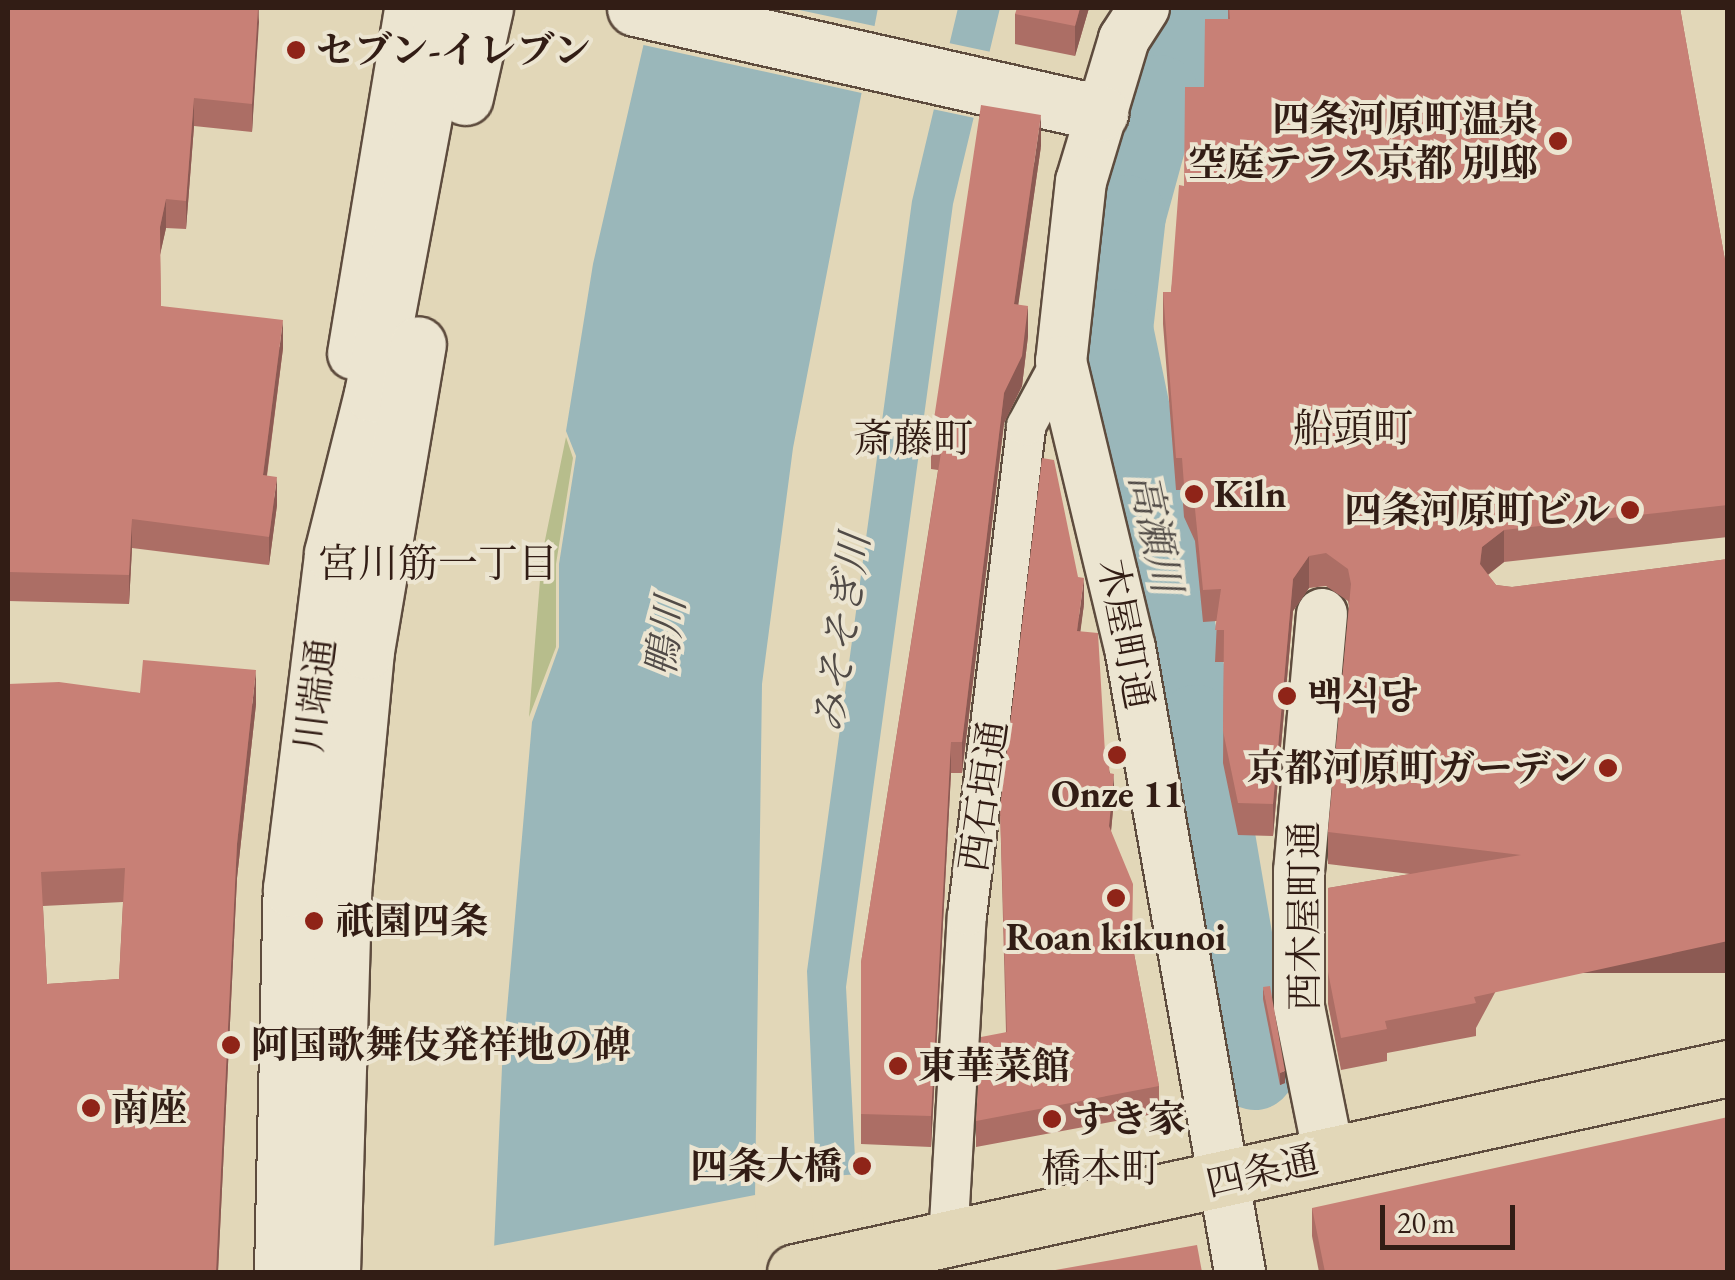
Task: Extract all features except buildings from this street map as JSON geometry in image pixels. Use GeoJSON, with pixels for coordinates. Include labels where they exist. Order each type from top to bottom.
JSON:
{"type":"FeatureCollection","features":[{"type":"Feature","properties":{"kind":"main road","name":"四条通"},"geometry":{"type":"LineString","coordinates":[[795,1272],[1728,1068]]}},
{"type":"Feature","properties":{"kind":"street"},"geometry":{"type":"LineString","coordinates":[[332,553],[354,352],[410,8]]}},
{"type":"Feature","properties":{"kind":"street","name":"川端通"},"geometry":{"type":"LineString","coordinates":[[282,1272],[290,889],[332,553],[372,394],[444,8]]}},
{"type":"Feature","properties":{"kind":"street","name":"川端通"},"geometry":{"type":"LineString","coordinates":[[332,1272],[343,894],[366,652],[484,8]]}},
{"type":"Feature","properties":{"kind":"street"},"geometry":{"type":"LineString","coordinates":[[635,8],[1100,113]]}},
{"type":"Feature","properties":{"kind":"street","name":"木屋町通"},"geometry":{"type":"LineString","coordinates":[[1144,8],[1124,39],[1082,181],[1061,361],[1130,648],[1240,1272]]}},
{"type":"Feature","properties":{"kind":"street","name":"西石垣通"},"geometry":{"type":"LineString","coordinates":[[948,1240],[967,916],[1026,426],[1061,361]]}},
{"type":"Feature","properties":{"kind":"street","name":"西木屋町通"},"geometry":{"type":"LineString","coordinates":[[1322,614],[1298,871],[1300,1007],[1329,1156]]}},
{"type":"Feature","properties":{"kind":"green space"},"geometry":{"type":"Polygon","coordinates":[[[566,437],[573,458],[556,564],[556,647],[529,717],[542,555],[566,437]]]}},
{"type":"Feature","properties":{"kind":"water","name":"鴨川"},"geometry":{"type":"Polygon","coordinates":[[[652,8],[878,8],[793,448],[762,684],[754,1272],[493,1272],[502,1067],[532,722],[559,647],[559,564],[576,456],[566,431],[593,264],[652,8]]]}},
{"type":"Feature","properties":{"kind":"water"},"geometry":{"type":"Polygon","coordinates":[[[958,8],[1000,8],[953,204],[846,987],[861,1272],[820,1272],[807,971],[912,201],[958,8]]]}},
{"type":"Feature","properties":{"kind":"pier"},"geometry":{"type":"Polygon","coordinates":[[[647,8],[790,8],[879,27],[866,94],[639,44],[647,8]]]}},
{"type":"Feature","properties":{"kind":"pier"},"geometry":{"type":"Polygon","coordinates":[[[944,42],[996,53],[982,120],[930,109],[944,42]]]}},
{"type":"Feature","properties":{"kind":"pier"},"geometry":{"type":"Polygon","coordinates":[[[860,1174],[867,1272],[817,1272],[810,1177],[860,1174]]]}},
{"type":"Feature","properties":{"kind":"pier"},"geometry":{"type":"Polygon","coordinates":[[[755,1195],[759,1272],[488,1272],[487,1247],[755,1195]]]}},
{"type":"Feature","properties":{"kind":"waterway","name":"高瀬川"},"geometry":{"type":"LineString","coordinates":[[1205,8],[1159,95],[1126,215],[1113,329],[1196,725],[1255,1070]]}},
{"type":"Feature","properties":{"kind":"place","name":"セブン-イレブン"},"geometry":{"type":"Point","coordinates":[296,50]}},
{"type":"Feature","properties":{"kind":"place","name":"四条河原町温泉 空庭テラス京都 別邸"},"geometry":{"type":"Point","coordinates":[1558,141]}},
{"type":"Feature","properties":{"kind":"place","name":"Kiln"},"geometry":{"type":"Point","coordinates":[1194,494]}},
{"type":"Feature","properties":{"kind":"place","name":"四条河原町ビル"},"geometry":{"type":"Point","coordinates":[1630,510]}},
{"type":"Feature","properties":{"kind":"place","name":"백식당"},"geometry":{"type":"Point","coordinates":[1287,696]}},
{"type":"Feature","properties":{"kind":"place","name":"Onze 11"},"geometry":{"type":"Point","coordinates":[1117,755]}},
{"type":"Feature","properties":{"kind":"place","name":"京都河原町ガーデン"},"geometry":{"type":"Point","coordinates":[1608,768]}},
{"type":"Feature","properties":{"kind":"place","name":"Roan kikunoi"},"geometry":{"type":"Point","coordinates":[1116,898]}},
{"type":"Feature","properties":{"kind":"place","name":"祇園四条"},"geometry":{"type":"Point","coordinates":[314,921]}},
{"type":"Feature","properties":{"kind":"place","name":"阿国歌舞伎発祥地の碑"},"geometry":{"type":"Point","coordinates":[231,1045]}},
{"type":"Feature","properties":{"kind":"place","name":"東華菜館"},"geometry":{"type":"Point","coordinates":[898,1066]}},
{"type":"Feature","properties":{"kind":"place","name":"南座"},"geometry":{"type":"Point","coordinates":[91,1108]}},
{"type":"Feature","properties":{"kind":"place","name":"すき家"},"geometry":{"type":"Point","coordinates":[1052,1119]}},
{"type":"Feature","properties":{"kind":"place","name":"四条大橋"},"geometry":{"type":"Point","coordinates":[862,1166]}},
{"type":"Feature","properties":{"kind":"district","name":"船頭町"},"geometry":{"type":"Point","coordinates":[1353,428]}},
{"type":"Feature","properties":{"kind":"district","name":"斎藤町"},"geometry":{"type":"Point","coordinates":[913,438]}},
{"type":"Feature","properties":{"kind":"district","name":"宮川筋一丁目"},"geometry":{"type":"Point","coordinates":[438,563]}},
{"type":"Feature","properties":{"kind":"district","name":"橋本町"},"geometry":{"type":"Point","coordinates":[1101,1168]}},
{"type":"Feature","properties":{"kind":"water label","name":"みそそぎ川"},"geometry":{"type":"Point","coordinates":[841,633]}}]}
